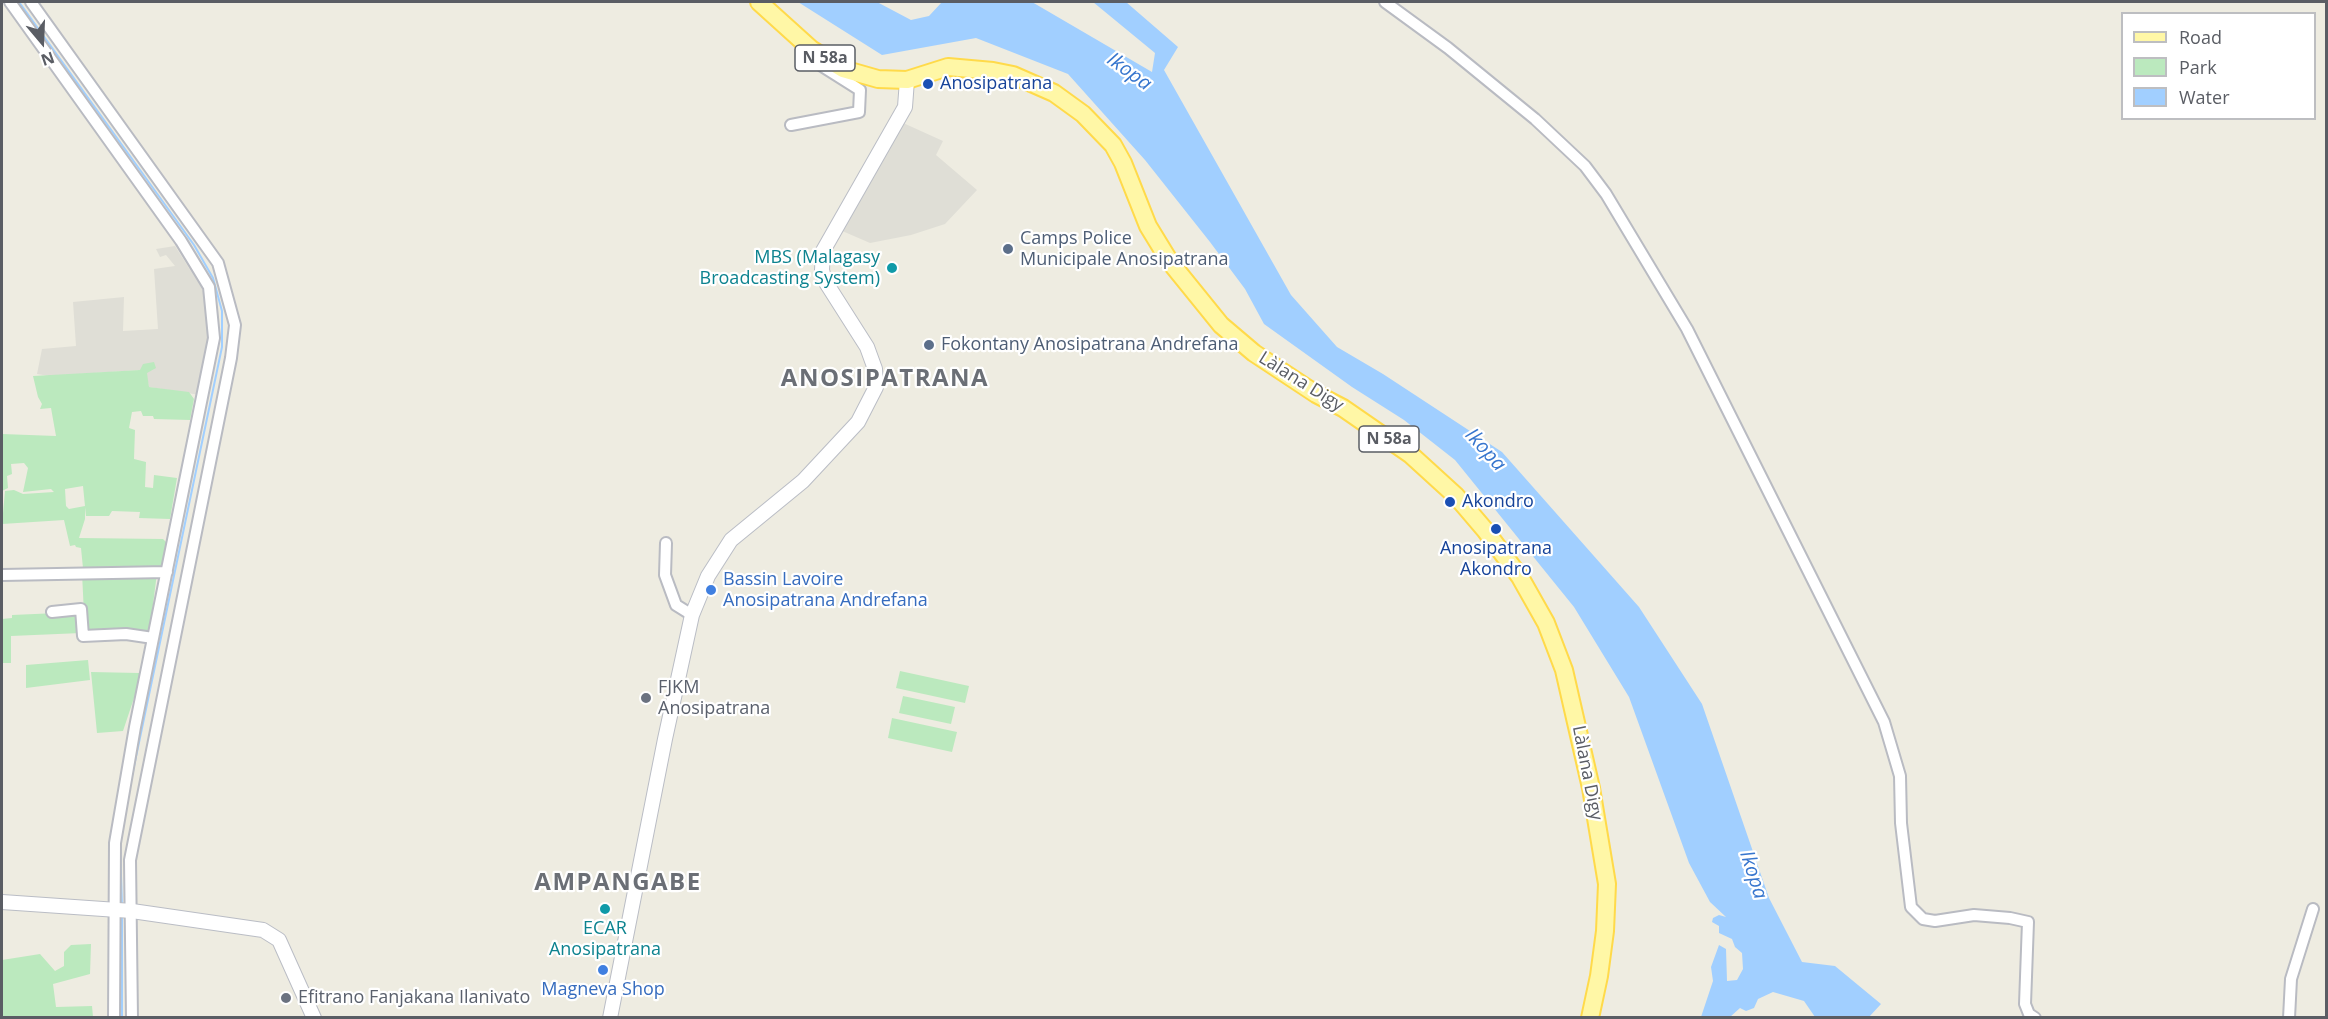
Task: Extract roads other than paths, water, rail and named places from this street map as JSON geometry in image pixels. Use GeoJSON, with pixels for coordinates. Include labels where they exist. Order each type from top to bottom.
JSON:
{"type":"FeatureCollection","features":[{"type":"Feature","properties":{"kind":"main road","name":"Làlana Digy"},"geometry":{"type":"LineString","coordinates":[[759,2],[811,49],[843,69],[878,79],[907,80],[948,67],[993,71],[1013,75],[1054,93],[1083,114],[1113,145],[1123,163],[1148,226],[1170,262],[1221,326],[1263,359],[1411,455],[1456,496],[1485,530],[1520,577],[1546,623],[1564,670],[1591,788],[1607,884],[1605,930],[1599,976],[1590,1017]]}},
{"type":"Feature","properties":{"kind":"street"},"geometry":{"type":"LineString","coordinates":[[10,2],[181,241],[209,287],[214,338],[153,638],[115,843],[114,1017]]}},
{"type":"Feature","properties":{"kind":"street"},"geometry":{"type":"LineString","coordinates":[[32,2],[218,262],[234,325],[231,358],[130,860],[132,1017]]}},
{"type":"Feature","properties":{"kind":"street"},"geometry":{"type":"LineString","coordinates":[[1385,2],[1448,48],[1535,119],[1586,166],[1606,194],[1687,329],[1884,722],[1900,776],[1901,823],[1911,907],[1923,919],[1935,921],[1974,915],[2028,922],[2025,1004],[2029,1014],[2035,1017]]}},
{"type":"Feature","properties":{"kind":"street"},"geometry":{"type":"LineString","coordinates":[[791,125],[859,112],[860,90],[822,66],[825,58]]}},
{"type":"Feature","properties":{"kind":"street"},"geometry":{"type":"LineString","coordinates":[[609,1017],[692,615],[708,576],[731,540],[803,481],[858,422],[876,387],[875,369],[867,347],[825,281],[822,270],[823,251],[905,107],[907,80]]}},
{"type":"Feature","properties":{"kind":"street"},"geometry":{"type":"LineString","coordinates":[[666,543],[665,575],[676,605],[692,615]]}},
{"type":"Feature","properties":{"kind":"street"},"geometry":{"type":"LineString","coordinates":[[2,575],[167,572]]}},
{"type":"Feature","properties":{"kind":"street"},"geometry":{"type":"LineString","coordinates":[[52,612],[81,609],[83,636],[126,634],[153,638]]}},
{"type":"Feature","properties":{"kind":"street"},"geometry":{"type":"LineString","coordinates":[[2,902],[132,911],[263,930],[279,940],[314,1017]]}},
{"type":"Feature","properties":{"kind":"street"},"geometry":{"type":"LineString","coordinates":[[2289,1017],[2291,979],[2313,909]]}},
{"type":"Feature","properties":{"kind":"water","name":"Ikopa"},"geometry":{"type":"Polygon","coordinates":[[[798,2],[877,2],[911,20],[929,16],[942,2],[1032,2],[1152,72],[1155,53],[1093,2],[1126,2],[1178,47],[1164,70],[1291,295],[1337,347],[1383,374],[1502,452],[1639,607],[1702,704],[1769,898],[1802,962],[1835,966],[1881,1004],[1869,1017],[1815,1017],[1804,1001],[1773,992],[1758,999],[1754,1008],[1746,1011],[1740,1008],[1730,1017],[1701,1017],[1713,981],[1711,967],[1719,945],[1726,949],[1727,981],[1737,980],[1743,969],[1742,953],[1735,947],[1732,939],[1719,933],[1719,926],[1712,922],[1713,918],[1719,915],[1726,917],[1710,902],[1689,863],[1629,697],[1574,607],[1455,460],[1404,420],[1352,387],[1264,324],[1245,289],[1210,242],[1145,160],[1068,74],[976,38],[882,55],[798,2]]]}},
{"type":"Feature","properties":{"kind":"waterway"},"geometry":{"type":"LineString","coordinates":[[19,2],[194,245],[213,278],[222,311],[222,347],[129,790]]}},
{"type":"Feature","properties":{"kind":"waterway"},"geometry":{"type":"LineString","coordinates":[[120,846],[122,906]]}},
{"type":"Feature","properties":{"kind":"waterway"},"geometry":{"type":"LineString","coordinates":[[122,915],[122,1018]]}},
{"type":"Feature","properties":{"kind":"place","name":"Anosipatrana"},"geometry":{"type":"Point","coordinates":[928,84]}},
{"type":"Feature","properties":{"kind":"place","name":"Camps Police Municipale Anosipatrana"},"geometry":{"type":"Point","coordinates":[1008,249]}},
{"type":"Feature","properties":{"kind":"place","name":"MBS (Malagasy Broadcasting System)"},"geometry":{"type":"Point","coordinates":[892,268]}},
{"type":"Feature","properties":{"kind":"place","name":"Fokontany Anosipatrana Andrefana"},"geometry":{"type":"Point","coordinates":[929,345]}},
{"type":"Feature","properties":{"kind":"place","name":"Akondro"},"geometry":{"type":"Point","coordinates":[1450,502]}},
{"type":"Feature","properties":{"kind":"place","name":"Anosipatrana Akondro"},"geometry":{"type":"Point","coordinates":[1496,529]}},
{"type":"Feature","properties":{"kind":"place","name":"Bassin Lavoire Anosipatrana Andrefana"},"geometry":{"type":"Point","coordinates":[711,590]}},
{"type":"Feature","properties":{"kind":"place","name":"FJKM Anosipatrana"},"geometry":{"type":"Point","coordinates":[646,698]}},
{"type":"Feature","properties":{"kind":"place","name":"ECAR Anosipatrana"},"geometry":{"type":"Point","coordinates":[605,909]}},
{"type":"Feature","properties":{"kind":"place","name":"Magneva Shop"},"geometry":{"type":"Point","coordinates":[603,970]}},
{"type":"Feature","properties":{"kind":"place","name":"Efitrano Fanjakana Ilanivato"},"geometry":{"type":"Point","coordinates":[286,998]}},
{"type":"Feature","properties":{"kind":"district","name":"ANOSIPATRANA"},"geometry":{"type":"Point","coordinates":[885,379]}},
{"type":"Feature","properties":{"kind":"district","name":"AMPANGABE"},"geometry":{"type":"Point","coordinates":[618,883]}}]}
